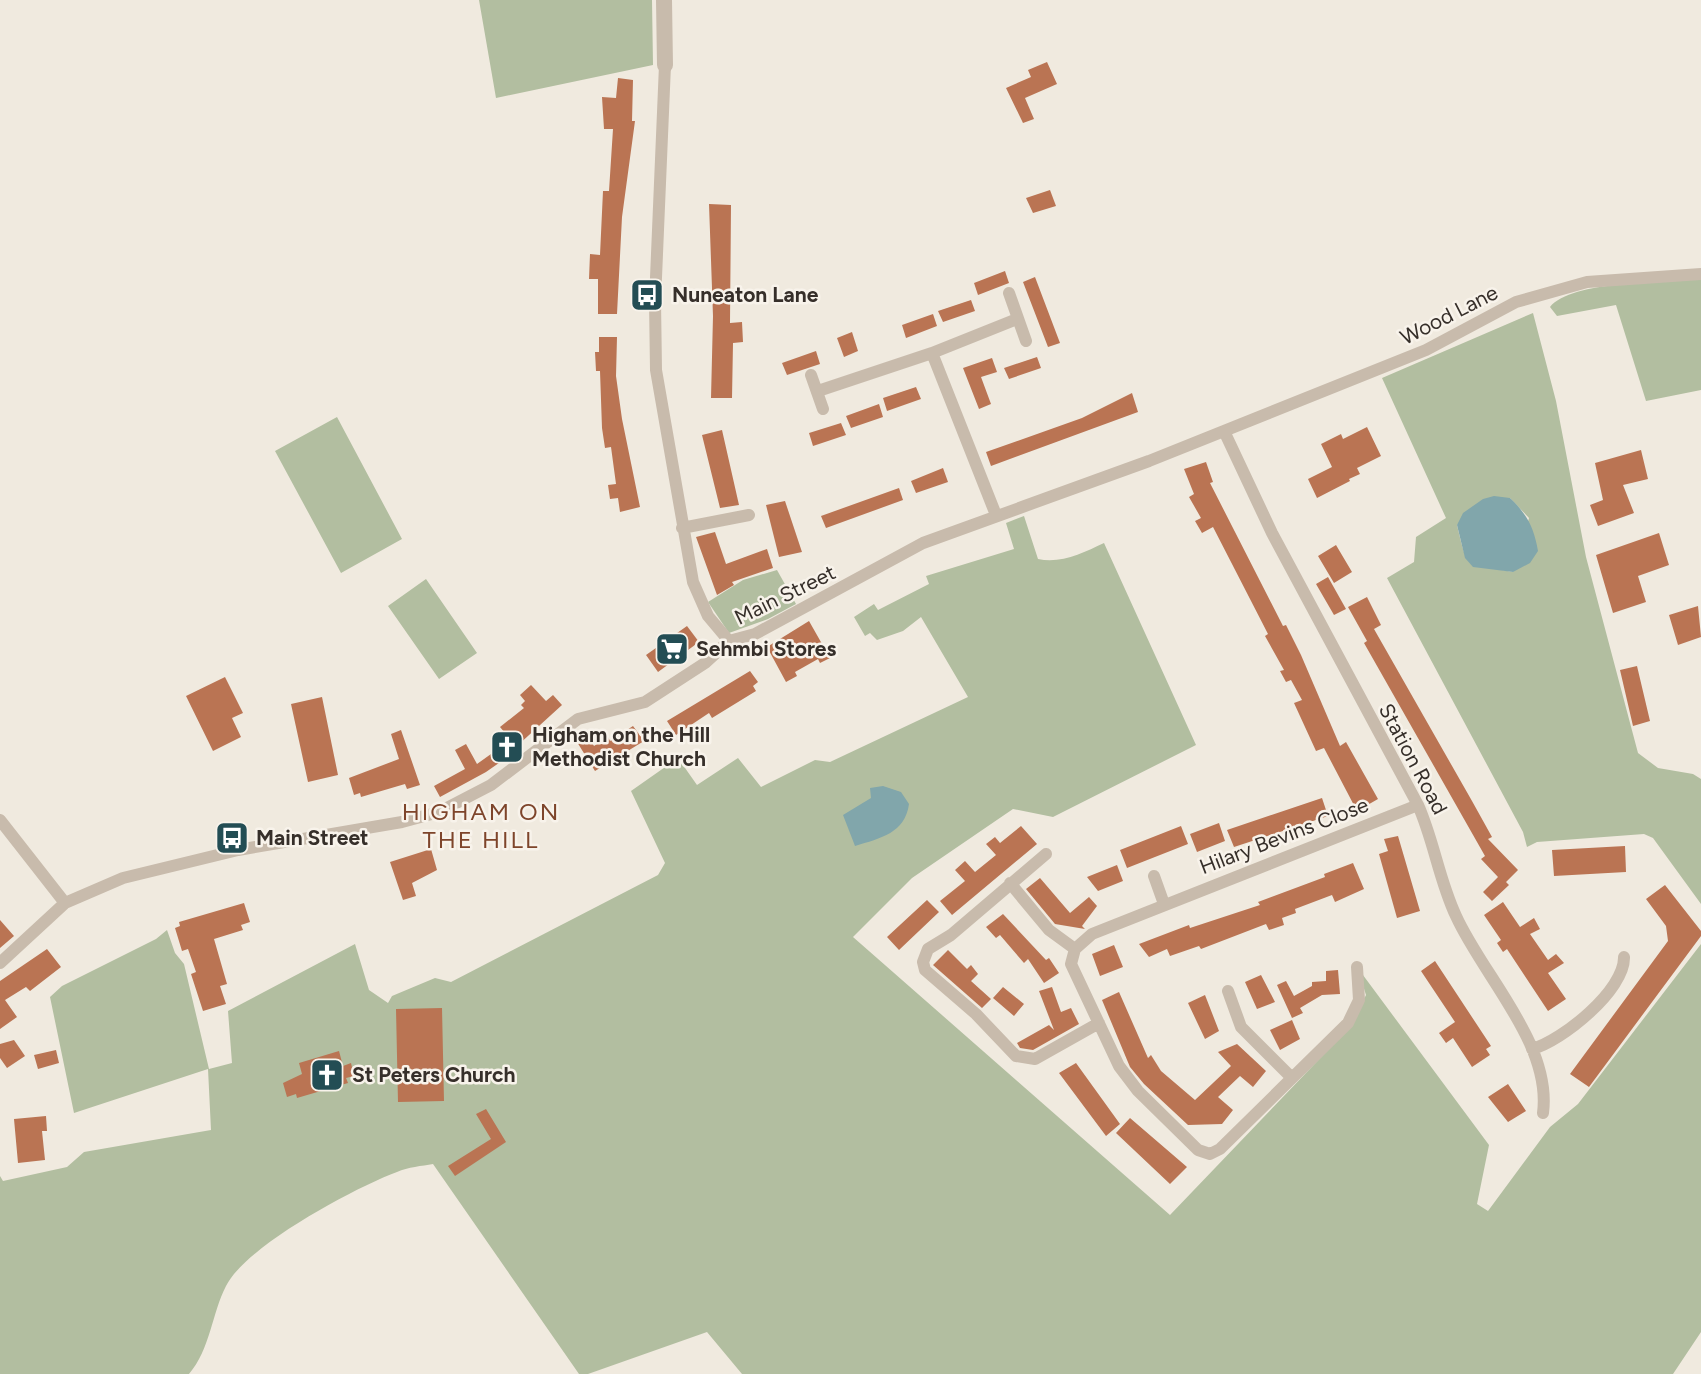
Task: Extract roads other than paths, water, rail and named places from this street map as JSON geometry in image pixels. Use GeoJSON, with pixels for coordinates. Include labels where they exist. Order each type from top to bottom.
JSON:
{"type":"FeatureCollection","features":[{"type":"Feature","properties":{"kind":"street"},"geometry":{"type":"LineString","coordinates":[[664,0],[665,65],[654,341],[659,391],[675,470],[690,571],[700,601],[716,628],[729,641]]}},
{"type":"Feature","properties":{"kind":"street","name":"Wood Lane"},"geometry":{"type":"LineString","coordinates":[[1224,431],[1426,350],[1516,302],[1587,282],[1701,274]]}},
{"type":"Feature","properties":{"kind":"street"},"geometry":{"type":"LineString","coordinates":[[1009,293],[1026,341]]}},
{"type":"Feature","properties":{"kind":"street"},"geometry":{"type":"LineString","coordinates":[[818,391],[932,352],[1017,319]]}},
{"type":"Feature","properties":{"kind":"street"},"geometry":{"type":"LineString","coordinates":[[932,352],[996,515]]}},
{"type":"Feature","properties":{"kind":"street"},"geometry":{"type":"LineString","coordinates":[[811,374],[823,409]]}},
{"type":"Feature","properties":{"kind":"street","name":"Main Street"},"geometry":{"type":"LineString","coordinates":[[0,963],[65,904],[123,878],[238,850],[402,822],[439,812],[491,785],[578,719],[634,706],[655,697],[705,663],[729,641],[766,629],[923,543],[1224,431]]}},
{"type":"Feature","properties":{"kind":"street","name":"Station Road"},"geometry":{"type":"LineString","coordinates":[[1224,431],[1272,533],[1418,805],[1432,837],[1455,916],[1532,1049],[1544,1088],[1543,1113]]}},
{"type":"Feature","properties":{"kind":"street"},"geometry":{"type":"LineString","coordinates":[[682,528],[749,515]]}},
{"type":"Feature","properties":{"kind":"street","name":"Hilary Bevins Close"},"geometry":{"type":"LineString","coordinates":[[1075,949],[1092,934],[1418,805]]}},
{"type":"Feature","properties":{"kind":"street"},"geometry":{"type":"LineString","coordinates":[[0,820],[65,904]]}},
{"type":"Feature","properties":{"kind":"street"},"geometry":{"type":"LineString","coordinates":[[1046,855],[951,935],[928,948],[923,962],[925,970],[976,1014],[1016,1056],[1035,1059],[1099,1023]]}},
{"type":"Feature","properties":{"kind":"street"},"geometry":{"type":"LineString","coordinates":[[1154,876],[1164,904]]}},
{"type":"Feature","properties":{"kind":"street"},"geometry":{"type":"LineString","coordinates":[[1010,883],[1049,930],[1075,949],[1071,964],[1119,1066],[1138,1091],[1198,1150],[1210,1154],[1220,1149],[1348,1023],[1359,1000],[1357,967]]}},
{"type":"Feature","properties":{"kind":"street"},"geometry":{"type":"LineString","coordinates":[[1532,1049],[1549,1044],[1584,1018],[1613,984],[1624,957]]}},
{"type":"Feature","properties":{"kind":"street"},"geometry":{"type":"LineString","coordinates":[[1228,991],[1241,1027],[1291,1077]]}},
{"type":"Feature","properties":{"kind":"water"},"geometry":{"type":"Polygon","coordinates":[[[1494,496],[1510,498],[1516,504],[1532,528],[1538,551],[1530,563],[1513,572],[1473,567],[1465,558],[1457,525],[1463,513],[1483,499],[1494,496]]]}},
{"type":"Feature","properties":{"kind":"water"},"geometry":{"type":"Polygon","coordinates":[[[883,786],[901,792],[909,804],[907,814],[903,822],[890,833],[855,846],[843,815],[871,798],[870,788],[883,786]]]}},
{"type":"Feature","properties":{"kind":"place","name":"Nuneaton Lane"},"geometry":{"type":"Point","coordinates":[647,295]}},
{"type":"Feature","properties":{"kind":"place","name":"Sehmbi Stores"},"geometry":{"type":"Point","coordinates":[672,649]}},
{"type":"Feature","properties":{"kind":"place","name":"Higham on the Hill Methodist Church"},"geometry":{"type":"Point","coordinates":[507,747]}},
{"type":"Feature","properties":{"kind":"place","name":"Main Street"},"geometry":{"type":"Point","coordinates":[232,838]}},
{"type":"Feature","properties":{"kind":"place","name":"St Peters Church"},"geometry":{"type":"Point","coordinates":[327,1075]}},
{"type":"Feature","properties":{"kind":"district","name":"HIGHAM ON THE HILL"},"geometry":{"type":"Point","coordinates":[481,826]}}]}
